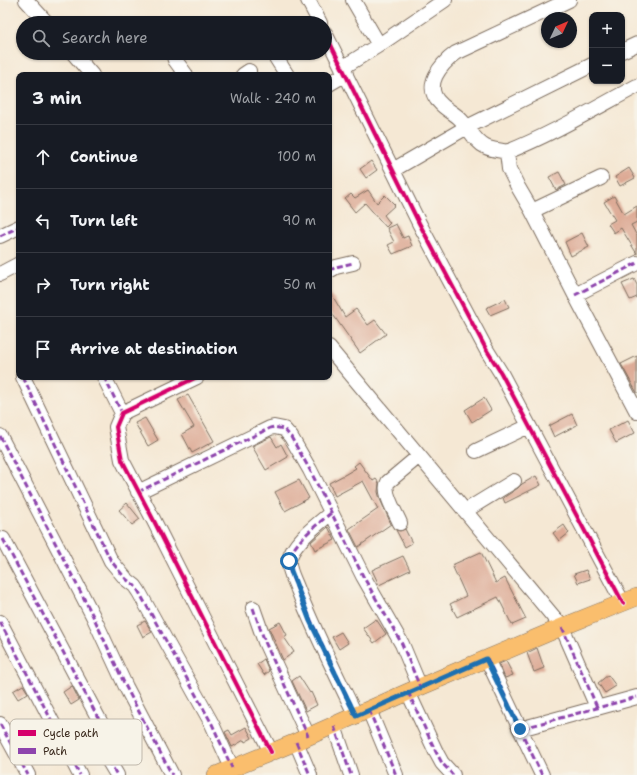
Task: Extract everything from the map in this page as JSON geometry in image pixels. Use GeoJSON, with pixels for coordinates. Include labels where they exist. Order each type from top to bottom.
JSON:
{"type":"FeatureCollection","features":[{"type":"Feature","properties":{"kind":"main road"},"geometry":{"type":"LineString","coordinates":[[216,775],[334,726],[486,659],[630,600]]}},
{"type":"Feature","properties":{"kind":"street"},"geometry":{"type":"LineString","coordinates":[[26,0],[40,16]]}},
{"type":"Feature","properties":{"kind":"street"},"geometry":{"type":"LineString","coordinates":[[352,0],[378,45]]}},
{"type":"Feature","properties":{"kind":"street"},"geometry":{"type":"LineString","coordinates":[[332,81],[378,45],[445,0]]}},
{"type":"Feature","properties":{"kind":"street"},"geometry":{"type":"LineString","coordinates":[[569,0],[456,53],[444,64],[433,81],[433,94],[438,102],[454,113],[484,146],[507,152],[520,147],[637,86]]}},
{"type":"Feature","properties":{"kind":"street"},"geometry":{"type":"LineString","coordinates":[[313,2],[318,16]]}},
{"type":"Feature","properties":{"kind":"street"},"geometry":{"type":"LineString","coordinates":[[625,50],[637,44]]}},
{"type":"Feature","properties":{"kind":"street"},"geometry":{"type":"LineString","coordinates":[[332,47],[419,223],[529,426],[630,600]]}},
{"type":"Feature","properties":{"kind":"street"},"geometry":{"type":"LineString","coordinates":[[79,60],[89,72]]}},
{"type":"Feature","properties":{"kind":"street"},"geometry":{"type":"LineString","coordinates":[[175,60],[184,72]]}},
{"type":"Feature","properties":{"kind":"street"},"geometry":{"type":"LineString","coordinates":[[277,60],[284,72]]}},
{"type":"Feature","properties":{"kind":"street"},"geometry":{"type":"LineString","coordinates":[[393,170],[468,127],[589,66]]}},
{"type":"Feature","properties":{"kind":"street"},"geometry":{"type":"LineString","coordinates":[[507,152],[510,169],[518,187],[532,210],[637,412]]}},
{"type":"Feature","properties":{"kind":"street"},"geometry":{"type":"LineString","coordinates":[[532,210],[601,178]]}},
{"type":"Feature","properties":{"kind":"street"},"geometry":{"type":"LineString","coordinates":[[0,236],[16,228]]}},
{"type":"Feature","properties":{"kind":"street"},"geometry":{"type":"LineString","coordinates":[[575,295],[637,262]]}},
{"type":"Feature","properties":{"kind":"street"},"geometry":{"type":"LineString","coordinates":[[332,269],[353,263]]}},
{"type":"Feature","properties":{"kind":"street"},"geometry":{"type":"LineString","coordinates":[[0,274],[16,266]]}},
{"type":"Feature","properties":{"kind":"street"},"geometry":{"type":"LineString","coordinates":[[332,352],[562,627],[597,707]]}},
{"type":"Feature","properties":{"kind":"street"},"geometry":{"type":"LineString","coordinates":[[24,380],[112,561],[126,579],[140,592],[212,724],[232,768]]}},
{"type":"Feature","properties":{"kind":"street"},"geometry":{"type":"LineString","coordinates":[[106,380],[122,413]]}},
{"type":"Feature","properties":{"kind":"street"},"geometry":{"type":"LineString","coordinates":[[191,380],[122,413],[116,427],[120,454],[271,752]]}},
{"type":"Feature","properties":{"kind":"street"},"geometry":{"type":"LineString","coordinates":[[476,451],[529,426]]}},
{"type":"Feature","properties":{"kind":"street"},"geometry":{"type":"LineString","coordinates":[[138,492],[274,427],[284,430],[291,437],[310,470],[363,576],[402,644],[414,690],[436,752],[442,763],[453,775]]}},
{"type":"Feature","properties":{"kind":"street"},"geometry":{"type":"LineString","coordinates":[[0,436],[93,616],[126,687],[172,775]]}},
{"type":"Feature","properties":{"kind":"street"},"geometry":{"type":"LineString","coordinates":[[400,523],[386,492],[386,486],[388,482],[419,456]]}},
{"type":"Feature","properties":{"kind":"street"},"geometry":{"type":"LineString","coordinates":[[465,511],[514,481]]}},
{"type":"Feature","properties":{"kind":"street"},"geometry":{"type":"LineString","coordinates":[[331,513],[314,526],[292,552],[289,561],[291,571],[310,621],[363,713],[396,775]]}},
{"type":"Feature","properties":{"kind":"street"},"geometry":{"type":"LineString","coordinates":[[3,539],[99,719]]}},
{"type":"Feature","properties":{"kind":"street"},"geometry":{"type":"LineString","coordinates":[[253,608],[302,739],[310,775]]}},
{"type":"Feature","properties":{"kind":"street"},"geometry":{"type":"LineString","coordinates":[[0,622],[51,719]]}},
{"type":"Feature","properties":{"kind":"street"},"geometry":{"type":"LineString","coordinates":[[486,659],[542,775]]}},
{"type":"Feature","properties":{"kind":"street"},"geometry":{"type":"LineString","coordinates":[[520,729],[637,697]]}},
{"type":"Feature","properties":{"kind":"street"},"geometry":{"type":"LineString","coordinates":[[0,724],[10,742]]}},
{"type":"Feature","properties":{"kind":"street"},"geometry":{"type":"LineString","coordinates":[[334,726],[351,775]]}},
{"type":"Feature","properties":{"kind":"street"},"geometry":{"type":"LineString","coordinates":[[23,765],[28,775]]}},
{"type":"Feature","properties":{"kind":"street"},"geometry":{"type":"LineString","coordinates":[[75,765],[80,775]]}},
{"type":"Feature","properties":{"kind":"street"},"geometry":{"type":"LineString","coordinates":[[111,765],[117,775]]}},
{"type":"Feature","properties":{"kind":"building"},"geometry":{"type":"Polygon","coordinates":[[[371,161],[377,170],[366,178],[360,169],[371,161]]]}},
{"type":"Feature","properties":{"kind":"building"},"geometry":{"type":"Polygon","coordinates":[[[629,168],[635,178],[620,186],[615,177],[629,168]]]}},
{"type":"Feature","properties":{"kind":"building"},"geometry":{"type":"Polygon","coordinates":[[[559,172],[566,185],[556,190],[549,177],[559,172]]]}},
{"type":"Feature","properties":{"kind":"building"},"geometry":{"type":"Polygon","coordinates":[[[368,190],[377,203],[385,195],[395,205],[384,215],[390,223],[386,227],[365,203],[355,212],[345,199],[351,194],[355,198],[368,190]]]}},
{"type":"Feature","properties":{"kind":"building"},"geometry":{"type":"Polygon","coordinates":[[[614,196],[624,214],[637,206],[637,222],[631,225],[637,236],[637,254],[621,228],[614,233],[608,224],[615,220],[604,202],[614,196]]]}},
{"type":"Feature","properties":{"kind":"building"},"geometry":{"type":"Polygon","coordinates":[[[396,224],[403,238],[408,236],[412,246],[393,254],[388,245],[394,242],[387,228],[396,224]]]}},
{"type":"Feature","properties":{"kind":"building"},"geometry":{"type":"Polygon","coordinates":[[[582,233],[589,247],[571,256],[565,242],[582,233]]]}},
{"type":"Feature","properties":{"kind":"building"},"geometry":{"type":"Polygon","coordinates":[[[634,279],[637,285],[637,297],[630,300],[622,284],[634,279]]]}},
{"type":"Feature","properties":{"kind":"building"},"geometry":{"type":"Polygon","coordinates":[[[332,295],[345,317],[356,309],[368,325],[375,320],[386,334],[360,353],[332,313],[332,295]]]}},
{"type":"Feature","properties":{"kind":"building"},"geometry":{"type":"Polygon","coordinates":[[[505,299],[509,307],[490,315],[486,308],[505,299]]]}},
{"type":"Feature","properties":{"kind":"building"},"geometry":{"type":"Polygon","coordinates":[[[637,356],[637,393],[621,364],[637,356]]]}},
{"type":"Feature","properties":{"kind":"building"},"geometry":{"type":"Polygon","coordinates":[[[188,395],[214,441],[192,453],[182,434],[194,427],[178,400],[188,395]]]}},
{"type":"Feature","properties":{"kind":"building"},"geometry":{"type":"Polygon","coordinates":[[[484,398],[491,410],[472,422],[465,410],[484,398]]]}},
{"type":"Feature","properties":{"kind":"building"},"geometry":{"type":"Polygon","coordinates":[[[572,414],[577,425],[554,437],[549,426],[572,414]]]}},
{"type":"Feature","properties":{"kind":"building"},"geometry":{"type":"Polygon","coordinates":[[[145,418],[158,440],[148,446],[135,423],[145,418]]]}},
{"type":"Feature","properties":{"kind":"building"},"geometry":{"type":"Polygon","coordinates":[[[628,420],[635,433],[616,443],[609,430],[628,420]]]}},
{"type":"Feature","properties":{"kind":"building"},"geometry":{"type":"Polygon","coordinates":[[[271,437],[277,447],[281,444],[288,457],[266,470],[252,446],[271,437]]]}},
{"type":"Feature","properties":{"kind":"building"},"geometry":{"type":"Polygon","coordinates":[[[359,462],[373,481],[376,479],[379,483],[378,492],[380,499],[391,524],[358,547],[349,529],[378,509],[363,481],[335,496],[329,483],[356,468],[354,466],[359,462]]]}},
{"type":"Feature","properties":{"kind":"building"},"geometry":{"type":"Polygon","coordinates":[[[536,476],[541,485],[505,503],[503,498],[536,476]]]}},
{"type":"Feature","properties":{"kind":"building"},"geometry":{"type":"Polygon","coordinates":[[[299,480],[309,498],[285,511],[275,492],[299,480]]]}},
{"type":"Feature","properties":{"kind":"building"},"geometry":{"type":"Polygon","coordinates":[[[127,503],[140,519],[132,525],[119,510],[127,503]]]}},
{"type":"Feature","properties":{"kind":"building"},"geometry":{"type":"Polygon","coordinates":[[[564,525],[569,533],[559,541],[553,533],[564,525]]]}},
{"type":"Feature","properties":{"kind":"building"},"geometry":{"type":"Polygon","coordinates":[[[328,527],[335,540],[315,550],[311,542],[328,527]]]}},
{"type":"Feature","properties":{"kind":"building"},"geometry":{"type":"Polygon","coordinates":[[[405,529],[412,543],[405,547],[396,530],[400,531],[405,529]]]}},
{"type":"Feature","properties":{"kind":"building"},"geometry":{"type":"Polygon","coordinates":[[[481,552],[496,583],[505,578],[526,619],[512,625],[498,597],[457,617],[450,604],[466,596],[452,565],[481,552]]]}},
{"type":"Feature","properties":{"kind":"building"},"geometry":{"type":"Polygon","coordinates":[[[403,556],[410,570],[379,585],[372,570],[403,556]]]}},
{"type":"Feature","properties":{"kind":"building"},"geometry":{"type":"Polygon","coordinates":[[[586,570],[590,579],[578,583],[574,574],[586,570]]]}},
{"type":"Feature","properties":{"kind":"building"},"geometry":{"type":"Polygon","coordinates":[[[376,619],[386,634],[374,643],[363,628],[376,619]]]}},
{"type":"Feature","properties":{"kind":"building"},"geometry":{"type":"Polygon","coordinates":[[[145,621],[152,632],[143,637],[137,625],[145,621]]]}},
{"type":"Feature","properties":{"kind":"building"},"geometry":{"type":"Polygon","coordinates":[[[280,622],[287,635],[284,637],[294,652],[283,660],[269,628],[280,622]]]}},
{"type":"Feature","properties":{"kind":"building"},"geometry":{"type":"Polygon","coordinates":[[[341,632],[348,643],[339,649],[332,637],[341,632]]]}},
{"type":"Feature","properties":{"kind":"building"},"geometry":{"type":"Polygon","coordinates":[[[537,648],[544,668],[534,672],[527,653],[537,648]]]}},
{"type":"Feature","properties":{"kind":"building"},"geometry":{"type":"Polygon","coordinates":[[[264,659],[269,671],[264,675],[257,664],[264,659]]]}},
{"type":"Feature","properties":{"kind":"building"},"geometry":{"type":"Polygon","coordinates":[[[506,661],[513,675],[505,678],[499,664],[506,661]]]}},
{"type":"Feature","properties":{"kind":"building"},"geometry":{"type":"Polygon","coordinates":[[[608,675],[616,686],[605,693],[598,683],[608,675]]]}},
{"type":"Feature","properties":{"kind":"building"},"geometry":{"type":"Polygon","coordinates":[[[299,676],[310,693],[311,692],[317,705],[306,711],[292,681],[299,676]]]}},
{"type":"Feature","properties":{"kind":"building"},"geometry":{"type":"Polygon","coordinates":[[[23,685],[28,693],[18,699],[13,691],[23,685]]]}},
{"type":"Feature","properties":{"kind":"building"},"geometry":{"type":"Polygon","coordinates":[[[72,686],[79,700],[71,705],[63,692],[72,686]]]}},
{"type":"Feature","properties":{"kind":"building"},"geometry":{"type":"Polygon","coordinates":[[[246,727],[252,738],[245,742],[244,740],[232,747],[225,732],[229,730],[232,735],[246,727]]]}},
{"type":"Feature","properties":{"kind":"marked path"},"geometry":{"type":"LineString","coordinates":[[0,236],[16,228]]}},
{"type":"Feature","properties":{"kind":"marked path"},"geometry":{"type":"LineString","coordinates":[[332,269],[353,263]]}},
{"type":"Feature","properties":{"kind":"marked path"},"geometry":{"type":"LineString","coordinates":[[575,295],[637,263]]}},
{"type":"Feature","properties":{"kind":"marked path"},"geometry":{"type":"LineString","coordinates":[[24,380],[111,561],[139,592],[212,724],[232,768]]}},
{"type":"Feature","properties":{"kind":"marked path"},"geometry":{"type":"LineString","coordinates":[[106,380],[122,413]]}},
{"type":"Feature","properties":{"kind":"marked path"},"geometry":{"type":"LineString","coordinates":[[138,492],[270,428],[274,427],[284,429],[291,437],[310,470],[363,576],[402,644],[420,687]]}},
{"type":"Feature","properties":{"kind":"marked path"},"geometry":{"type":"LineString","coordinates":[[0,436],[93,616],[126,687],[172,775]]}},
{"type":"Feature","properties":{"kind":"marked path"},"geometry":{"type":"LineString","coordinates":[[331,513],[300,541],[291,554],[289,564],[292,576],[311,622],[356,716]]}},
{"type":"Feature","properties":{"kind":"marked path"},"geometry":{"type":"LineString","coordinates":[[3,539],[99,719]]}},
{"type":"Feature","properties":{"kind":"marked path"},"geometry":{"type":"LineString","coordinates":[[253,608],[265,642],[308,736]]}},
{"type":"Feature","properties":{"kind":"marked path"},"geometry":{"type":"LineString","coordinates":[[0,622],[51,719]]}},
{"type":"Feature","properties":{"kind":"marked path"},"geometry":{"type":"LineString","coordinates":[[562,627],[597,707]]}},
{"type":"Feature","properties":{"kind":"marked path"},"geometry":{"type":"LineString","coordinates":[[487,659],[520,729],[637,697]]}},
{"type":"Feature","properties":{"kind":"marked path"},"geometry":{"type":"LineString","coordinates":[[408,692],[436,752],[442,763],[453,775]]}},
{"type":"Feature","properties":{"kind":"marked path"},"geometry":{"type":"LineString","coordinates":[[369,710],[396,775]]}},
{"type":"Feature","properties":{"kind":"marked path"},"geometry":{"type":"LineString","coordinates":[[0,724],[10,742]]}},
{"type":"Feature","properties":{"kind":"marked path"},"geometry":{"type":"LineString","coordinates":[[334,726],[351,775]]}},
{"type":"Feature","properties":{"kind":"marked path"},"geometry":{"type":"LineString","coordinates":[[520,729],[542,775]]}},
{"type":"Feature","properties":{"kind":"marked path"},"geometry":{"type":"LineString","coordinates":[[296,742],[310,775]]}},
{"type":"Feature","properties":{"kind":"marked path"},"geometry":{"type":"LineString","coordinates":[[23,765],[28,775]]}},
{"type":"Feature","properties":{"kind":"marked path"},"geometry":{"type":"LineString","coordinates":[[75,765],[80,775]]}},
{"type":"Feature","properties":{"kind":"marked path"},"geometry":{"type":"LineString","coordinates":[[111,765],[117,775]]}},
{"type":"Feature","properties":{"kind":"cycle path"},"geometry":{"type":"LineString","coordinates":[[332,47],[419,223],[486,349],[501,373],[623,603]]}},
{"type":"Feature","properties":{"kind":"cycle path"},"geometry":{"type":"LineString","coordinates":[[191,380],[122,413],[116,427],[122,460],[271,752]]}},
{"type":"Feature","properties":{"kind":"route"},"geometry":{"type":"LineString","coordinates":[[289,561],[291,571],[310,621],[356,716],[486,659],[520,729]]}}]}
